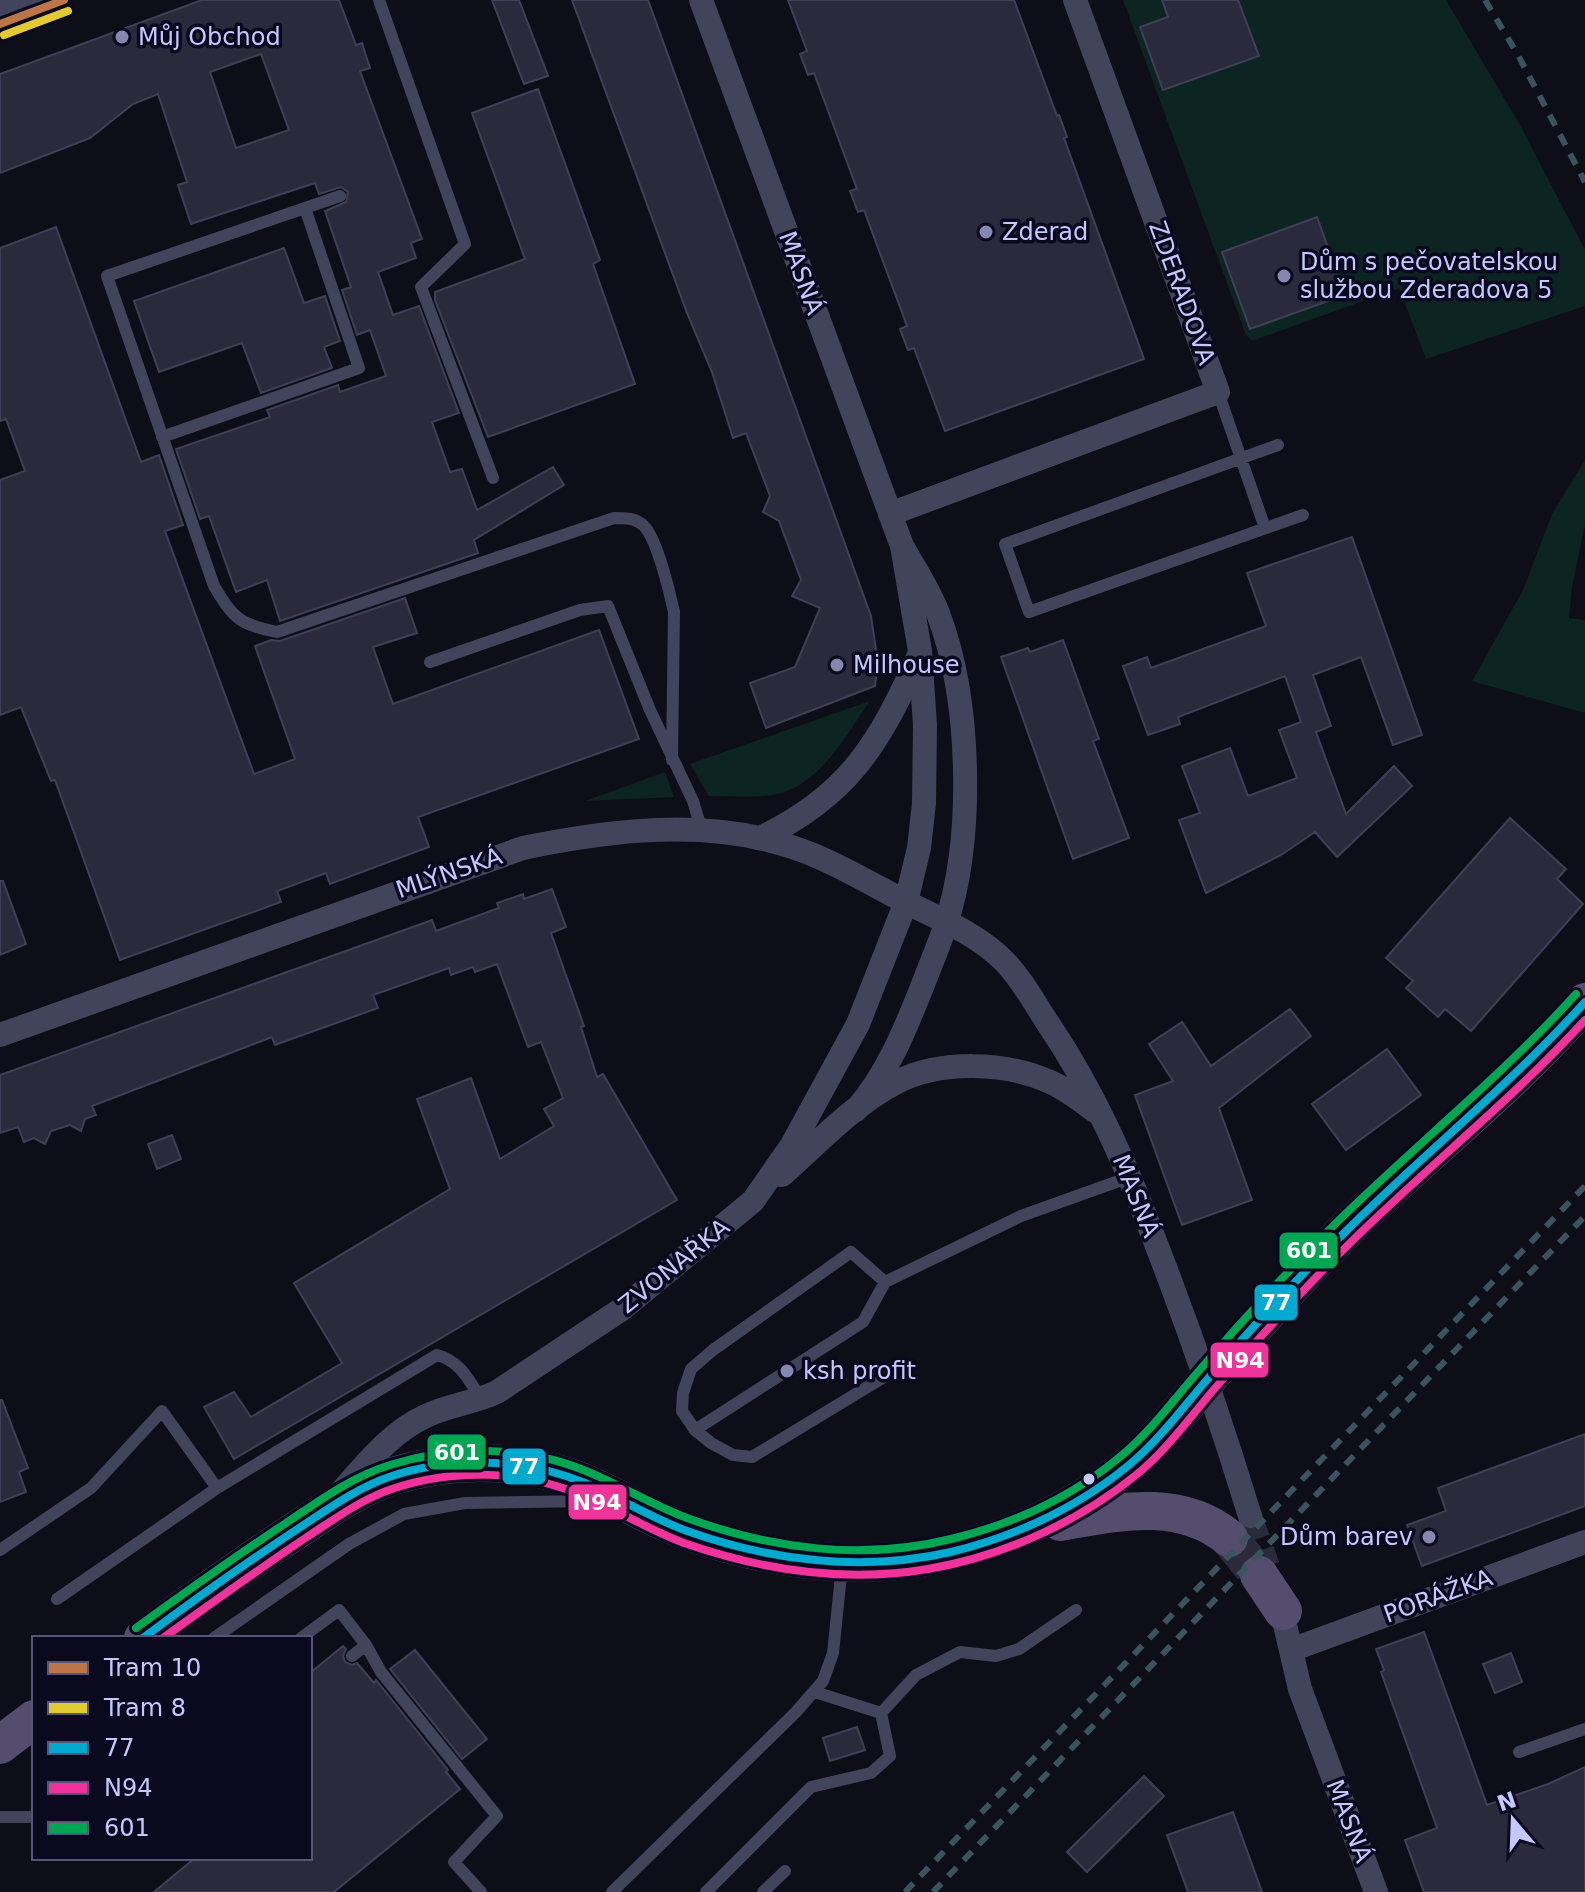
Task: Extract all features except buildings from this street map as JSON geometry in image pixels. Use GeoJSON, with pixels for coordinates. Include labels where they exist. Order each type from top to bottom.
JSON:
{"type":"FeatureCollection","features":[{"type":"Feature","properties":{"kind":"main road","name":"ZVONAŘKA"},"geometry":{"type":"LineString","coordinates":[[146,1636],[213,1586],[319,1515],[387,1478],[432,1468],[478,1463],[543,1469],[571,1477],[688,1532],[783,1555],[843,1563],[923,1558],[1029,1527],[1090,1494],[1160,1436],[1206,1381],[1336,1240],[1527,1065],[1585,1002]]}},
{"type":"Feature","properties":{"kind":"main road"},"geometry":{"type":"LineString","coordinates":[[1029,1527],[1126,1510],[1151,1510],[1240,1527]]}},
{"type":"Feature","properties":{"kind":"main road"},"geometry":{"type":"LineString","coordinates":[[1263,1571],[1283,1611]]}},
{"type":"Feature","properties":{"kind":"main road"},"geometry":{"type":"LineString","coordinates":[[0,1745],[32,1721]]}},
{"type":"Feature","properties":{"kind":"street"},"geometry":{"type":"LineString","coordinates":[[0,15],[40,0]]}},
{"type":"Feature","properties":{"kind":"street","name":"MASNÁ"},"geometry":{"type":"LineString","coordinates":[[701,0],[902,546],[928,590],[947,641],[963,732],[964,828],[947,922]]}},
{"type":"Feature","properties":{"kind":"street","name":"ZDERADOVA"},"geometry":{"type":"LineString","coordinates":[[890,514],[1218,392],[1075,0]]}},
{"type":"Feature","properties":{"kind":"street","name":"MASNÁ"},"geometry":{"type":"LineString","coordinates":[[902,546],[920,651],[925,725],[924,803],[919,848],[906,902],[947,922],[994,951],[1013,971],[1071,1059],[1101,1115],[1130,1177],[1173,1285],[1206,1381],[1240,1527]]}},
{"type":"Feature","properties":{"kind":"street"},"geometry":{"type":"LineString","coordinates":[[760,838],[808,813],[853,770],[888,722],[920,651]]}},
{"type":"Feature","properties":{"kind":"street","name":"MLÝNSKÁ"},"geometry":{"type":"LineString","coordinates":[[0,1035],[523,848],[570,838],[619,832],[702,831],[760,838],[810,854],[906,902]]}},
{"type":"Feature","properties":{"kind":"street","name":"ZVONAŘKA"},"geometry":{"type":"LineString","coordinates":[[319,1515],[401,1431],[425,1416],[489,1395],[622,1309],[753,1201],[792,1145],[837,1067],[871,996],[906,902]]}},
{"type":"Feature","properties":{"kind":"street"},"geometry":{"type":"LineString","coordinates":[[856,1110],[882,1076],[905,1029],[947,922]]}},
{"type":"Feature","properties":{"kind":"street"},"geometry":{"type":"LineString","coordinates":[[753,1201],[856,1110],[900,1081],[919,1074],[941,1069],[985,1067],[1029,1074],[1050,1081],[1101,1115]]}},
{"type":"Feature","properties":{"kind":"street","name":"PORÁŽKA"},"geometry":{"type":"LineString","coordinates":[[1291,1650],[1585,1542]]}},
{"type":"Feature","properties":{"kind":"street","name":"MASNÁ"},"geometry":{"type":"LineString","coordinates":[[1283,1611],[1300,1689],[1376,1892]]}},
{"type":"Feature","properties":{"kind":"lane"},"geometry":{"type":"LineString","coordinates":[[379,0],[465,244],[421,287],[493,478]]}},
{"type":"Feature","properties":{"kind":"lane"},"geometry":{"type":"LineString","coordinates":[[340,196],[107,276],[214,586],[228,609],[248,626],[277,632],[614,518],[631,518],[644,525],[650,535],[674,612],[672,760]]}},
{"type":"Feature","properties":{"kind":"lane"},"geometry":{"type":"LineString","coordinates":[[162,437],[359,368],[305,208]]}},
{"type":"Feature","properties":{"kind":"lane"},"geometry":{"type":"LineString","coordinates":[[1218,392],[1265,528]]}},
{"type":"Feature","properties":{"kind":"lane"},"geometry":{"type":"LineString","coordinates":[[1278,445],[1005,544],[1029,612],[1303,515]]}},
{"type":"Feature","properties":{"kind":"lane"},"geometry":{"type":"LineString","coordinates":[[430,662],[580,610],[608,606],[672,760],[693,801],[702,831]]}},
{"type":"Feature","properties":{"kind":"lane"},"geometry":{"type":"LineString","coordinates":[[695,1430],[863,1322],[885,1282],[1021,1216],[1130,1177]]}},
{"type":"Feature","properties":{"kind":"lane"},"geometry":{"type":"LineString","coordinates":[[885,1282],[851,1252],[691,1369],[683,1393],[682,1411],[695,1430],[711,1443],[733,1455],[752,1457],[902,1366]]}},
{"type":"Feature","properties":{"kind":"lane"},"geometry":{"type":"LineString","coordinates":[[57,1599],[217,1488],[437,1355],[452,1361],[489,1395]]}},
{"type":"Feature","properties":{"kind":"lane"},"geometry":{"type":"LineString","coordinates":[[0,1550],[91,1488],[162,1411],[217,1488]]}},
{"type":"Feature","properties":{"kind":"lane"},"geometry":{"type":"LineString","coordinates":[[217,1636],[349,1544],[404,1514],[433,1507],[494,1501],[619,1501]]}},
{"type":"Feature","properties":{"kind":"lane"},"geometry":{"type":"LineString","coordinates":[[612,1892],[823,1681],[833,1653],[843,1563]]}},
{"type":"Feature","properties":{"kind":"lane"},"geometry":{"type":"LineString","coordinates":[[304,1636],[339,1610],[366,1645],[381,1672],[497,1816],[454,1862],[481,1892]]}},
{"type":"Feature","properties":{"kind":"lane"},"geometry":{"type":"LineString","coordinates":[[881,1713],[916,1675],[960,1652],[996,1656],[1019,1649],[1076,1610]]}},
{"type":"Feature","properties":{"kind":"lane"},"geometry":{"type":"LineString","coordinates":[[352,1656],[366,1645]]}},
{"type":"Feature","properties":{"kind":"lane"},"geometry":{"type":"LineString","coordinates":[[815,1692],[881,1713]]}},
{"type":"Feature","properties":{"kind":"lane"},"geometry":{"type":"LineString","coordinates":[[706,1892],[811,1787],[871,1773],[890,1756],[881,1713]]}},
{"type":"Feature","properties":{"kind":"lane"},"geometry":{"type":"LineString","coordinates":[[1519,1752],[1585,1729]]}},
{"type":"Feature","properties":{"kind":"lane"},"geometry":{"type":"LineString","coordinates":[[0,1817],[32,1817]]}},
{"type":"Feature","properties":{"kind":"lane"},"geometry":{"type":"LineString","coordinates":[[763,1892],[785,1871]]}},
{"type":"Feature","properties":{"kind":"green space"},"geometry":{"type":"Polygon","coordinates":[[[1123,0],[1446,0],[1520,125],[1585,250],[1585,306],[1426,359],[1399,288],[1252,341],[1246,335],[1123,0]]]}},
{"type":"Feature","properties":{"kind":"green space"},"geometry":{"type":"Polygon","coordinates":[[[1585,460],[1585,524],[1569,618],[1585,620],[1585,713],[1472,681],[1523,590],[1552,514],[1585,460]]]}},
{"type":"Feature","properties":{"kind":"green space"},"geometry":{"type":"Polygon","coordinates":[[[870,701],[841,744],[817,772],[788,791],[749,797],[709,796],[690,764],[870,701]]]}},
{"type":"Feature","properties":{"kind":"green space"},"geometry":{"type":"Polygon","coordinates":[[[665,772],[674,797],[585,801],[665,772]]]}},
{"type":"Feature","properties":{"kind":"tunnel"},"geometry":{"type":"LineString","coordinates":[[1250,1516],[1268,1566]]}},
{"type":"Feature","properties":{"kind":"tunnel"},"geometry":{"type":"LineString","coordinates":[[1229,1538],[1259,1575]]}},
{"type":"Feature","properties":{"kind":"railway"},"geometry":{"type":"LineString","coordinates":[[1485,0],[1518,55],[1585,182]]}},
{"type":"Feature","properties":{"kind":"railway"},"geometry":{"type":"LineString","coordinates":[[905,1892],[1585,1186]]}},
{"type":"Feature","properties":{"kind":"railway"},"geometry":{"type":"LineString","coordinates":[[933,1892],[1585,1216]]}},
{"type":"Feature","properties":{"kind":"tram line","name":"10"},"geometry":{"type":"LineString","coordinates":[[0,24],[64,0]]}},
{"type":"Feature","properties":{"kind":"tram line","name":"8"},"geometry":{"type":"LineString","coordinates":[[4,35],[68,11]]}},
{"type":"Feature","properties":{"kind":"transit line","name":"601"},"geometry":{"type":"LineString","coordinates":[[136,1628],[339,1488],[390,1465],[441,1454],[493,1451],[544,1458],[593,1474],[675,1513],[719,1529],[784,1544],[818,1548],[851,1550],[918,1546],[974,1533],[1019,1517],[1082,1484],[1132,1447],[1314,1245],[1517,1055],[1576,994]]}},
{"type":"Feature","properties":{"kind":"transit line","name":"77"},"geometry":{"type":"LineString","coordinates":[[146,1636],[240,1568],[343,1500],[389,1477],[438,1466],[488,1463],[538,1469],[585,1483],[687,1531],[751,1550],[818,1560],[851,1562],[918,1558],[951,1552],[1022,1529],[1089,1494],[1140,1456],[1306,1271],[1371,1206],[1526,1063],[1585,1002]]}},
{"type":"Feature","properties":{"kind":"transit line","name":"N94"},"geometry":{"type":"LineString","coordinates":[[166,1636],[273,1560],[370,1498],[415,1482],[464,1475],[513,1477],[561,1487],[684,1543],[744,1560],[804,1571],[866,1575],[928,1569],[984,1556],[1038,1535],[1089,1508],[1147,1465],[1333,1260],[1528,1078],[1585,1020]]}},
{"type":"Feature","properties":{"kind":"place","name":"Můj Obchod"},"geometry":{"type":"Point","coordinates":[122,37]}},
{"type":"Feature","properties":{"kind":"place","name":"Zderad"},"geometry":{"type":"Point","coordinates":[986,232]}},
{"type":"Feature","properties":{"kind":"place","name":"Dům s pečovatelskou službou Zderadova 5"},"geometry":{"type":"Point","coordinates":[1284,276]}},
{"type":"Feature","properties":{"kind":"place","name":"Milhouse"},"geometry":{"type":"Point","coordinates":[837,665]}},
{"type":"Feature","properties":{"kind":"place","name":"ksh profit"},"geometry":{"type":"Point","coordinates":[787,1371]}},
{"type":"Feature","properties":{"kind":"place","name":"Dům barev"},"geometry":{"type":"Point","coordinates":[1429,1537]}}]}
